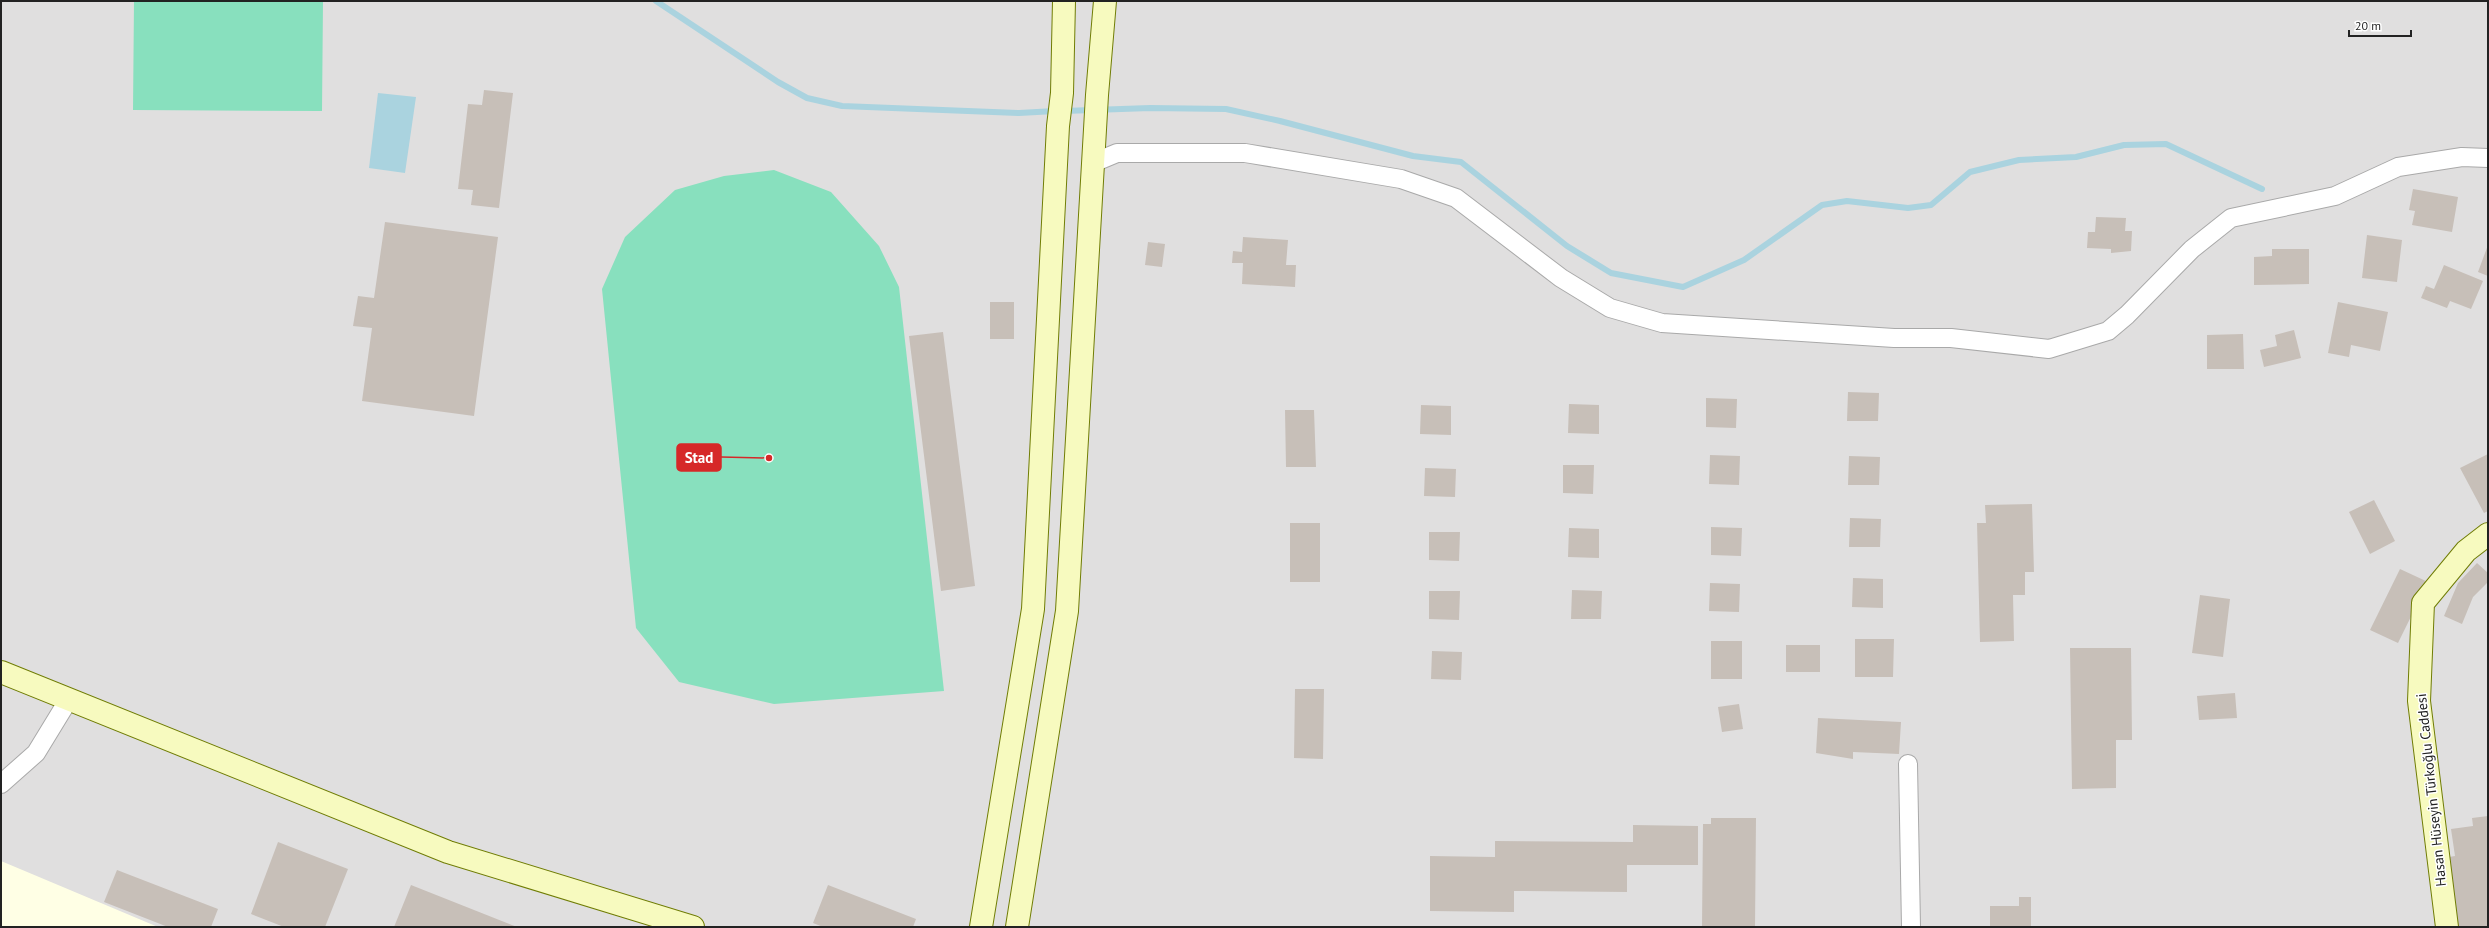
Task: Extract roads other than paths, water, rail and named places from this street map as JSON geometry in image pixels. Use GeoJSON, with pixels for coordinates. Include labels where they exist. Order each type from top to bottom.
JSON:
{"type":"FeatureCollection","features":[{"type":"Feature","properties":{"kind":"street"},"geometry":{"type":"LineString","coordinates":[[981,927],[1033,609],[1058,126],[1062,93],[1064,1]]}},
{"type":"Feature","properties":{"kind":"street"},"geometry":{"type":"LineString","coordinates":[[1017,927],[1067,611],[1096,95],[1105,1]]}},
{"type":"Feature","properties":{"kind":"street"},"geometry":{"type":"LineString","coordinates":[[1093,163],[1117,153],[1245,153],[1401,179],[1456,198],[1561,278],[1610,308],[1662,323],[1894,338],[1951,338],[2049,349],[2108,331],[2127,315],[2192,248],[2231,218],[2335,196],[2398,167],[2462,157],[2488,158]]}},
{"type":"Feature","properties":{"kind":"street","name":"Hasan Hüseyin Türkoğlu Caddesi"},"geometry":{"type":"LineString","coordinates":[[2447,927],[2419,701],[2423,603],[2466,552],[2488,534]]}},
{"type":"Feature","properties":{"kind":"street"},"geometry":{"type":"LineString","coordinates":[[1,672],[448,852],[693,927]]}},
{"type":"Feature","properties":{"kind":"street"},"geometry":{"type":"LineString","coordinates":[[1,784],[36,754],[69,699]]}},
{"type":"Feature","properties":{"kind":"street"},"geometry":{"type":"LineString","coordinates":[[1908,764],[1911,927]]}},
{"type":"Feature","properties":{"kind":"water"},"geometry":{"type":"Polygon","coordinates":[[[378,93],[416,97],[405,173],[369,168],[378,93]]]}},
{"type":"Feature","properties":{"kind":"waterway"},"geometry":{"type":"LineString","coordinates":[[656,1],[778,82],[807,98],[842,106],[1019,113],[1055,111]]}},
{"type":"Feature","properties":{"kind":"waterway"},"geometry":{"type":"LineString","coordinates":[[1064,111],[1150,108],[1226,109],[1280,121],[1413,156],[1461,162],[1567,246],[1611,273],[1683,287],[1744,260],[1822,205],[1847,201],[1908,208],[1931,205],[1970,172],[2019,160],[2076,157],[2124,145],[2166,144],[2262,189]]}},
{"type":"Feature","properties":{"kind":"place","name":"Stad"},"geometry":{"type":"Point","coordinates":[769,458]}}]}
